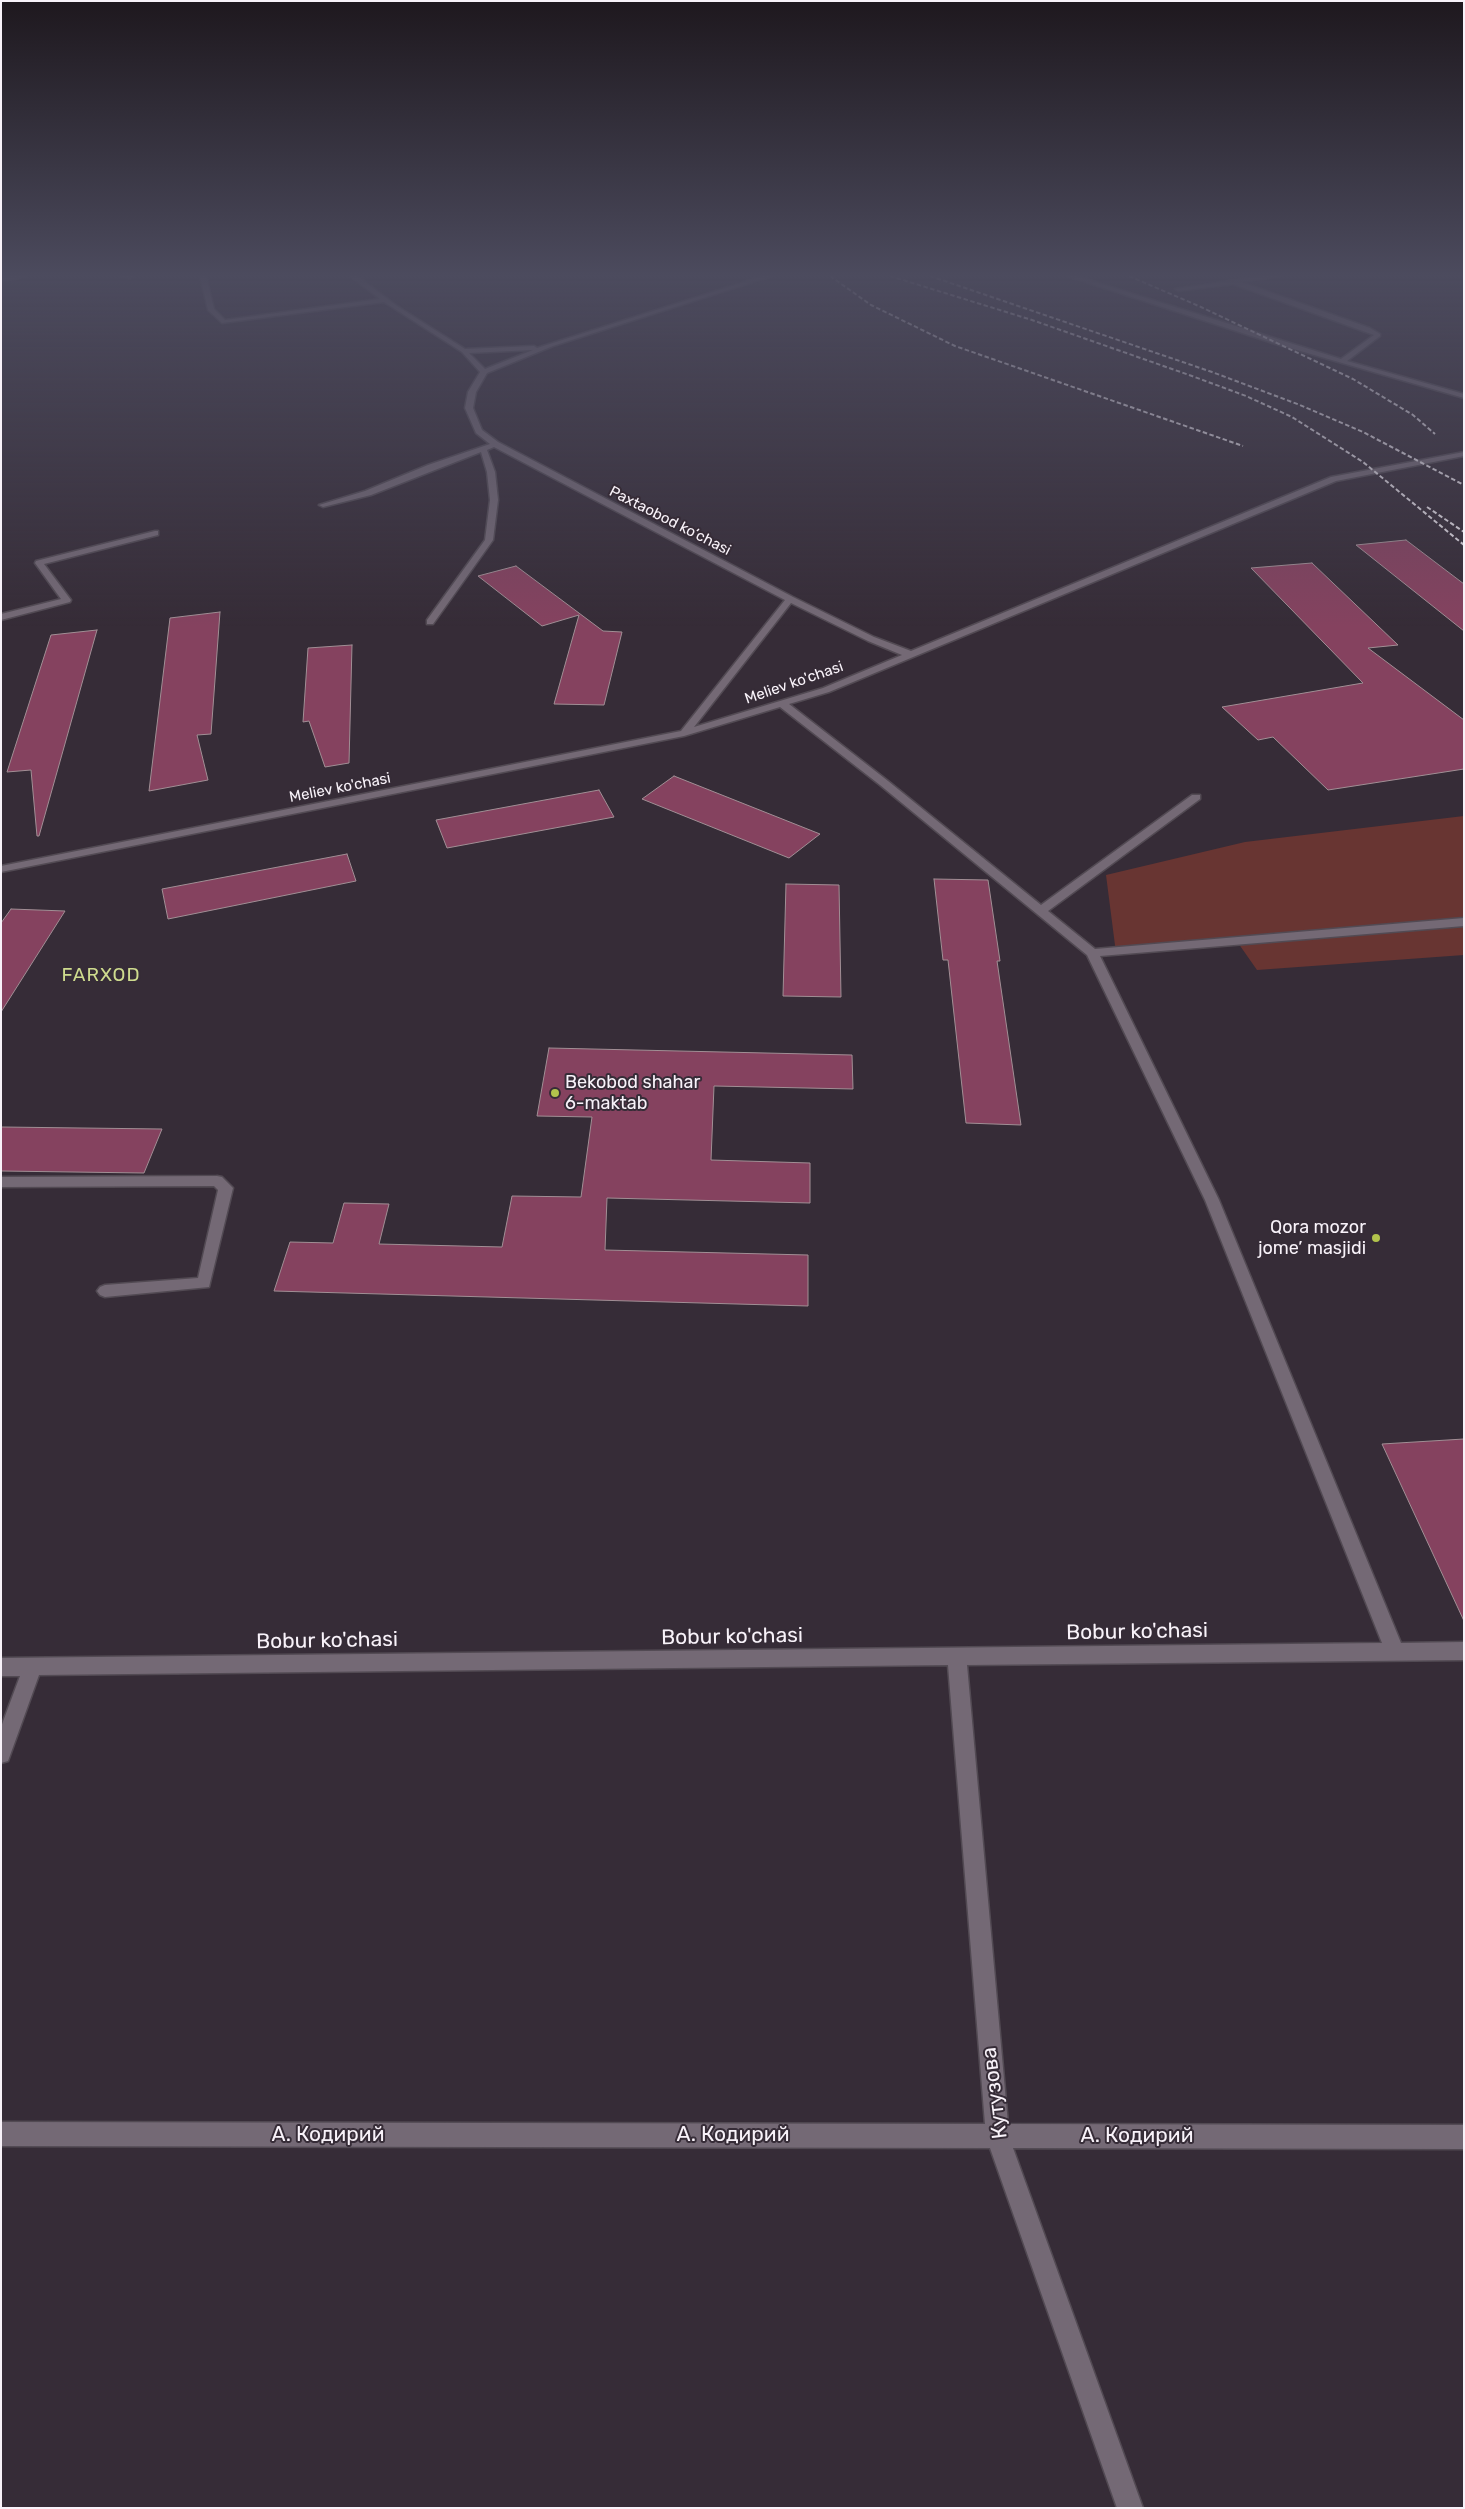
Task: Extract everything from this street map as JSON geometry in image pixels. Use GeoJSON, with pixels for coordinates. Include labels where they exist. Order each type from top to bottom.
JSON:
{"type":"FeatureCollection","features":[{"type":"Feature","properties":{"kind":"street","name":"Paxtaobod ko‘chasi"},"geometry":{"type":"LineString","coordinates":[[472,393],[469,408],[479,432],[495,444],[790,599],[871,639],[911,655]]}},
{"type":"Feature","properties":{"kind":"street"},"geometry":{"type":"LineString","coordinates":[[323,506],[368,493],[431,466],[495,444]]}},
{"type":"Feature","properties":{"kind":"street"},"geometry":{"type":"LineString","coordinates":[[430,622],[489,540],[494,500],[491,472],[483,448]]}},
{"type":"Feature","properties":{"kind":"street","name":"Meliev ko'chasi"},"geometry":{"type":"LineString","coordinates":[[1,869],[684,733],[783,705],[826,690],[1334,479],[1464,454]]}},
{"type":"Feature","properties":{"kind":"street"},"geometry":{"type":"LineString","coordinates":[[1,618],[67,600],[39,563],[155,533]]}},
{"type":"Feature","properties":{"kind":"street","name":"Meliev ko'chasi"},"geometry":{"type":"LineString","coordinates":[[684,733],[790,599]]}},
{"type":"Feature","properties":{"kind":"street"},"geometry":{"type":"LineString","coordinates":[[783,705],[884,783],[1092,953],[1212,1200],[1395,1652]]}},
{"type":"Feature","properties":{"kind":"street"},"geometry":{"type":"LineString","coordinates":[[1041,911],[1196,797]]}},
{"type":"Feature","properties":{"kind":"street"},"geometry":{"type":"LineString","coordinates":[[1092,953],[1464,922]]}},
{"type":"Feature","properties":{"kind":"street"},"geometry":{"type":"LineString","coordinates":[[1,1182],[217,1181],[226,1188],[204,1283],[105,1291]]}},
{"type":"Feature","properties":{"kind":"street","name":"Bobur ko'chasi"},"geometry":{"type":"LineString","coordinates":[[1,1667],[1464,1651]]}},
{"type":"Feature","properties":{"kind":"street","name":"Кутузова"},"geometry":{"type":"LineString","coordinates":[[957,1657],[997,2136],[1130,2508]]}},
{"type":"Feature","properties":{"kind":"street"},"geometry":{"type":"LineString","coordinates":[[1,1754],[33,1666]]}},
{"type":"Feature","properties":{"kind":"street","name":"А. Кодирий"},"geometry":{"type":"LineString","coordinates":[[1,2134],[1464,2137]]}},
{"type":"Feature","properties":{"kind":"shaded area"},"geometry":{"type":"Polygon","coordinates":[[[1464,816],[1464,955],[1257,970],[1236,940],[1116,953],[1106,875],[1245,842],[1464,816]]]}},
{"type":"Feature","properties":{"kind":"building"},"geometry":{"type":"Polygon","coordinates":[[[1406,540],[1464,584],[1464,631],[1356,545],[1406,540]]]}},
{"type":"Feature","properties":{"kind":"building"},"geometry":{"type":"Polygon","coordinates":[[[1312,563],[1398,645],[1368,648],[1464,720],[1464,769],[1328,790],[1273,737],[1258,740],[1222,707],[1363,683],[1251,568],[1312,563]]]}},
{"type":"Feature","properties":{"kind":"building"},"geometry":{"type":"Polygon","coordinates":[[[516,566],[603,631],[622,632],[604,705],[554,704],[579,615],[542,626],[478,576],[516,566]]]}},
{"type":"Feature","properties":{"kind":"building"},"geometry":{"type":"Polygon","coordinates":[[[220,612],[211,734],[197,735],[208,780],[149,791],[170,618],[220,612]]]}},
{"type":"Feature","properties":{"kind":"building"},"geometry":{"type":"Polygon","coordinates":[[[97,630],[39,836],[37,836],[31,770],[7,772],[51,635],[97,630]]]}},
{"type":"Feature","properties":{"kind":"building"},"geometry":{"type":"Polygon","coordinates":[[[352,645],[349,763],[325,767],[309,721],[303,722],[308,648],[352,645]]]}},
{"type":"Feature","properties":{"kind":"building"},"geometry":{"type":"Polygon","coordinates":[[[674,776],[820,834],[789,858],[642,799],[674,776]]]}},
{"type":"Feature","properties":{"kind":"building"},"geometry":{"type":"Polygon","coordinates":[[[599,790],[614,817],[447,848],[436,820],[599,790]]]}},
{"type":"Feature","properties":{"kind":"building"},"geometry":{"type":"Polygon","coordinates":[[[347,854],[356,881],[168,919],[162,889],[347,854]]]}},
{"type":"Feature","properties":{"kind":"building"},"geometry":{"type":"Polygon","coordinates":[[[934,879],[988,880],[1000,961],[997,961],[1021,1125],[966,1123],[948,960],[943,960],[934,879]]]}},
{"type":"Feature","properties":{"kind":"building"},"geometry":{"type":"Polygon","coordinates":[[[786,884],[839,885],[841,997],[783,996],[786,884]]]}},
{"type":"Feature","properties":{"kind":"building"},"geometry":{"type":"Polygon","coordinates":[[[11,909],[65,911],[1,1012],[1,923],[11,909]]]}},
{"type":"Feature","properties":{"kind":"building"},"geometry":{"type":"Polygon","coordinates":[[[549,1048],[852,1055],[853,1089],[714,1086],[711,1160],[810,1163],[810,1203],[607,1198],[605,1250],[808,1255],[808,1306],[274,1291],[290,1242],[333,1243],[344,1203],[389,1204],[379,1244],[502,1247],[512,1196],[581,1197],[592,1117],[537,1116],[549,1048]]]}},
{"type":"Feature","properties":{"kind":"building"},"geometry":{"type":"Polygon","coordinates":[[[1,1127],[162,1129],[144,1173],[1,1171],[1,1127]]]}},
{"type":"Feature","properties":{"kind":"building"},"geometry":{"type":"Polygon","coordinates":[[[1464,1439],[1464,1621],[1382,1444],[1464,1439]]]}},
{"type":"Feature","properties":{"kind":"railway"},"geometry":{"type":"LineString","coordinates":[[1091,393],[1243,446]]}},
{"type":"Feature","properties":{"kind":"railway"},"geometry":{"type":"LineString","coordinates":[[1238,393],[1292,417],[1363,462],[1464,545]]}},
{"type":"Feature","properties":{"kind":"railway"},"geometry":{"type":"LineString","coordinates":[[1268,393],[1363,432],[1464,485]]}},
{"type":"Feature","properties":{"kind":"railway"},"geometry":{"type":"LineString","coordinates":[[1376,393],[1413,415],[1435,434]]}},
{"type":"Feature","properties":{"kind":"railway"},"geometry":{"type":"LineString","coordinates":[[1427,507],[1464,532]]}},
{"type":"Feature","properties":{"kind":"place","name":"Bekobod shahar 6-maktab"},"geometry":{"type":"Point","coordinates":[555,1093]}},
{"type":"Feature","properties":{"kind":"place","name":"Qora mozor jome’ masjidi"},"geometry":{"type":"Point","coordinates":[1376,1238]}},
{"type":"Feature","properties":{"kind":"district","name":"FARXOD"},"geometry":{"type":"Point","coordinates":[101,976]}}]}
